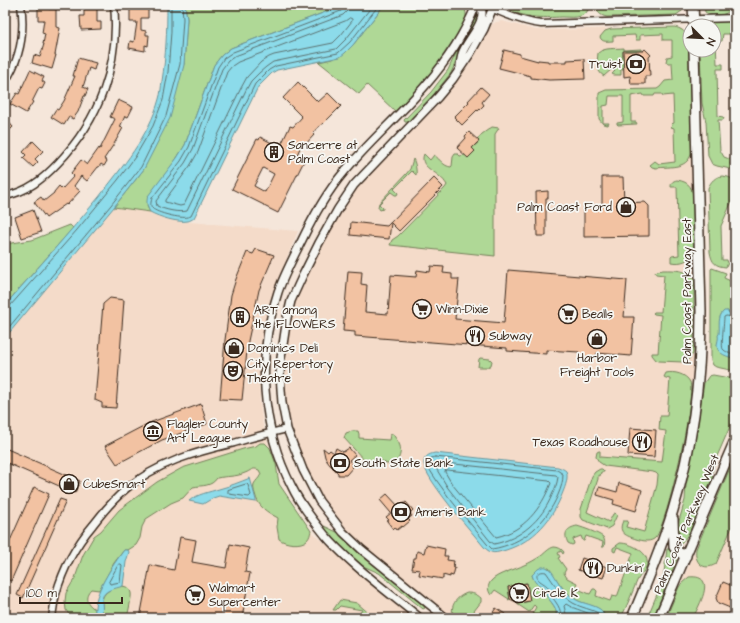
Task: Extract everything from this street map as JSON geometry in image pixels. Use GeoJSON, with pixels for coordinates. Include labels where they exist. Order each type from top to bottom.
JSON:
{"type":"FeatureCollection","features":[{"type":"Feature","properties":{"kind":"main road"},"geometry":{"type":"LineString","coordinates":[[693,5],[694,18]]}},
{"type":"Feature","properties":{"kind":"main road","name":"Palm Coast Parkway East"},"geometry":{"type":"LineString","coordinates":[[632,618],[661,547],[673,510],[690,439],[696,396],[700,350],[701,289],[694,58]]}},
{"type":"Feature","properties":{"kind":"main road","name":"Palm Coast Parkway West"},"geometry":{"type":"LineString","coordinates":[[659,618],[735,440]]}},
{"type":"Feature","properties":{"kind":"main road"},"geometry":{"type":"LineString","coordinates":[[673,510],[674,547],[680,554],[686,556]]}},
{"type":"Feature","properties":{"kind":"street"},"geometry":{"type":"LineString","coordinates":[[5,82],[15,63],[20,45],[23,27],[21,5]]}},
{"type":"Feature","properties":{"kind":"street"},"geometry":{"type":"LineString","coordinates":[[5,196],[26,190],[44,178],[73,147],[98,106],[111,65],[115,37],[114,5]]}},
{"type":"Feature","properties":{"kind":"street"},"geometry":{"type":"LineString","coordinates":[[420,618],[339,551],[325,536],[292,488],[279,458],[271,433],[267,412],[265,362],[267,337],[278,292],[294,256],[318,210],[334,184],[358,156],[412,101],[439,69],[461,36],[476,5]]}},
{"type":"Feature","properties":{"kind":"street"},"geometry":{"type":"LineString","coordinates":[[459,70],[462,54],[476,30],[482,16],[482,7],[480,5]]}},
{"type":"Feature","properties":{"kind":"street"},"geometry":{"type":"LineString","coordinates":[[441,616],[343,532],[319,501],[302,470],[287,429],[282,403],[280,375],[281,358],[291,301],[328,226],[354,185],[438,97],[453,79],[484,28],[492,6],[519,20],[541,24],[682,23]]}},
{"type":"Feature","properties":{"kind":"street"},"geometry":{"type":"LineString","coordinates":[[722,20],[735,18]]}},
{"type":"Feature","properties":{"kind":"street"},"geometry":{"type":"LineString","coordinates":[[52,618],[61,578],[76,549],[102,513],[126,489],[154,471],[185,456],[287,429]]}},
{"type":"Feature","properties":{"kind":"shaded area"},"geometry":{"type":"Polygon","coordinates":[[[502,21],[536,30],[674,27],[682,29],[682,58],[689,58],[694,293],[694,345],[691,390],[681,453],[666,514],[646,566],[621,618],[454,618],[358,541],[329,508],[307,473],[297,446],[288,411],[284,380],[285,357],[293,307],[325,238],[345,203],[359,185],[440,100],[456,81],[478,48],[490,26],[496,22],[502,21]]]}},
{"type":"Feature","properties":{"kind":"shaded area"},"geometry":{"type":"Polygon","coordinates":[[[114,207],[150,212],[158,216],[178,221],[298,231],[277,282],[265,323],[259,362],[260,403],[263,426],[276,464],[279,484],[311,531],[379,591],[413,618],[5,618],[5,338],[114,207]]]}},
{"type":"Feature","properties":{"kind":"shaded area"},"geometry":{"type":"Polygon","coordinates":[[[735,456],[735,618],[666,618],[696,549],[735,456]]]}},
{"type":"Feature","properties":{"kind":"green space"},"geometry":{"type":"Polygon","coordinates":[[[185,5],[344,5],[231,48],[222,55],[214,65],[185,145],[147,206],[150,212],[114,207],[144,169],[184,64],[187,19],[185,5]]]}},
{"type":"Feature","properties":{"kind":"green space"},"geometry":{"type":"Polygon","coordinates":[[[384,5],[463,5],[466,14],[466,19],[438,63],[421,85],[396,112],[367,85],[359,94],[319,62],[332,59],[353,45],[384,5]]]}},
{"type":"Feature","properties":{"kind":"green space"},"geometry":{"type":"Polygon","coordinates":[[[505,5],[535,5],[547,7],[547,5],[554,5],[554,7],[588,5],[588,10],[581,16],[576,17],[532,17],[510,10],[505,5]]]}},
{"type":"Feature","properties":{"kind":"green space"},"geometry":{"type":"Polygon","coordinates":[[[596,5],[606,5],[610,7],[686,5],[682,11],[676,15],[607,17],[599,13],[596,5]]]}},
{"type":"Feature","properties":{"kind":"green space"},"geometry":{"type":"Polygon","coordinates":[[[704,5],[734,5],[729,12],[725,14],[713,15],[705,12],[704,5]]]}},
{"type":"Feature","properties":{"kind":"green space"},"geometry":{"type":"Polygon","coordinates":[[[477,14],[479,14],[478,21],[451,73],[408,122],[405,122],[404,120],[431,92],[448,70],[477,14]]]}},
{"type":"Feature","properties":{"kind":"green space"},"geometry":{"type":"Polygon","coordinates":[[[722,21],[735,21],[735,34],[723,34],[722,41],[722,21]]]}},
{"type":"Feature","properties":{"kind":"green space"},"geometry":{"type":"Polygon","coordinates":[[[674,27],[682,30],[682,58],[689,58],[692,150],[687,161],[683,164],[673,167],[656,168],[650,165],[655,161],[659,164],[675,162],[674,128],[671,127],[671,124],[674,123],[673,95],[663,96],[662,94],[655,94],[654,96],[644,96],[643,94],[631,96],[631,122],[636,122],[637,124],[618,125],[617,123],[623,122],[623,96],[609,96],[608,105],[603,106],[603,123],[609,123],[608,125],[603,124],[599,119],[599,93],[606,90],[657,89],[665,81],[673,80],[672,63],[666,62],[667,57],[672,56],[672,40],[663,40],[663,34],[640,35],[640,40],[636,40],[635,35],[613,36],[613,41],[604,41],[601,39],[600,37],[605,31],[611,29],[674,27]]]}},
{"type":"Feature","properties":{"kind":"green space"},"geometry":{"type":"Polygon","coordinates":[[[624,48],[624,50],[641,49],[641,51],[623,52],[623,69],[621,69],[621,75],[612,74],[615,71],[612,69],[604,76],[601,74],[597,59],[598,53],[607,49],[624,48]]]}},
{"type":"Feature","properties":{"kind":"green space"},"geometry":{"type":"Polygon","coordinates":[[[700,58],[717,58],[717,64],[723,64],[723,69],[717,69],[718,116],[724,118],[723,120],[718,120],[720,150],[724,157],[732,160],[730,164],[735,167],[735,170],[712,164],[708,156],[706,122],[702,103],[700,58]]]}},
{"type":"Feature","properties":{"kind":"green space"},"geometry":{"type":"Polygon","coordinates":[[[492,127],[499,128],[495,134],[495,256],[390,245],[392,240],[398,236],[447,185],[425,165],[423,162],[424,154],[430,160],[434,155],[444,164],[451,167],[455,154],[460,156],[465,155],[468,158],[475,151],[472,148],[479,142],[477,140],[482,134],[492,127]]]}},
{"type":"Feature","properties":{"kind":"green space"},"geometry":{"type":"Polygon","coordinates":[[[413,159],[416,167],[416,175],[412,171],[394,189],[398,193],[397,195],[391,192],[379,204],[383,208],[380,210],[378,207],[379,203],[407,173],[413,159]]]}},
{"type":"Feature","properties":{"kind":"green space"},"geometry":{"type":"Polygon","coordinates":[[[722,176],[735,180],[735,194],[721,226],[722,260],[727,260],[728,263],[726,267],[719,266],[715,263],[710,252],[708,188],[710,183],[717,177],[722,176]]]}},
{"type":"Feature","properties":{"kind":"green space"},"geometry":{"type":"Polygon","coordinates":[[[677,180],[688,184],[692,193],[694,251],[685,261],[675,263],[671,262],[671,257],[679,255],[677,187],[671,187],[671,184],[677,180]]]}},
{"type":"Feature","properties":{"kind":"green space"},"geometry":{"type":"Polygon","coordinates":[[[70,225],[73,228],[5,305],[5,244],[32,240],[70,225]]]}},
{"type":"Feature","properties":{"kind":"green space"},"geometry":{"type":"Polygon","coordinates":[[[712,268],[726,273],[724,278],[735,283],[735,314],[728,314],[728,311],[722,313],[717,347],[735,359],[735,371],[716,367],[713,365],[711,360],[712,268]]]}},
{"type":"Feature","properties":{"kind":"green space"},"geometry":{"type":"Polygon","coordinates":[[[663,270],[685,272],[692,276],[694,280],[693,354],[689,359],[683,362],[659,361],[652,355],[652,353],[658,353],[661,315],[653,313],[661,312],[664,275],[656,274],[655,272],[663,270]]]}},
{"type":"Feature","properties":{"kind":"green space"},"geometry":{"type":"Polygon","coordinates":[[[480,358],[490,359],[492,361],[491,365],[488,367],[478,367],[480,358]]]}},
{"type":"Feature","properties":{"kind":"green space"},"geometry":{"type":"Polygon","coordinates":[[[673,372],[680,374],[686,377],[690,382],[691,392],[689,411],[673,486],[661,527],[654,539],[644,541],[626,535],[622,531],[621,525],[623,521],[628,521],[626,527],[644,532],[657,485],[658,475],[653,472],[605,466],[599,462],[596,457],[597,452],[600,451],[600,457],[662,462],[666,431],[659,430],[660,416],[667,416],[670,379],[664,377],[666,373],[673,372]]]}},
{"type":"Feature","properties":{"kind":"green space"},"geometry":{"type":"Polygon","coordinates":[[[713,375],[735,379],[735,415],[715,461],[712,479],[689,533],[682,543],[677,545],[675,535],[685,500],[686,485],[704,383],[709,376],[713,375]]]}},
{"type":"Feature","properties":{"kind":"green space"},"geometry":{"type":"Polygon","coordinates":[[[358,431],[359,438],[389,440],[390,435],[393,434],[400,446],[397,461],[391,464],[386,464],[380,460],[364,460],[344,438],[346,433],[358,431]]]}},
{"type":"Feature","properties":{"kind":"green space"},"geometry":{"type":"Polygon","coordinates":[[[260,443],[265,443],[270,448],[276,464],[279,484],[311,531],[307,540],[301,543],[293,544],[279,539],[277,527],[278,518],[261,506],[256,499],[254,484],[261,474],[259,470],[253,469],[238,475],[217,478],[212,483],[193,487],[183,498],[171,503],[146,519],[142,527],[140,538],[136,545],[128,550],[124,550],[114,563],[99,590],[91,589],[87,594],[88,602],[95,609],[95,613],[98,614],[102,612],[102,599],[105,594],[113,588],[122,586],[126,587],[131,593],[127,618],[71,618],[66,610],[66,593],[75,578],[83,555],[94,536],[101,531],[119,510],[157,482],[182,468],[256,446],[260,443]]]}},
{"type":"Feature","properties":{"kind":"green space"},"geometry":{"type":"Polygon","coordinates":[[[735,456],[735,520],[716,564],[707,567],[703,566],[696,558],[696,549],[735,456]]]}},
{"type":"Feature","properties":{"kind":"green space"},"geometry":{"type":"Polygon","coordinates":[[[600,469],[604,472],[601,472],[600,476],[598,475],[587,512],[609,522],[615,513],[617,515],[612,526],[607,529],[583,520],[581,517],[581,509],[592,476],[600,469]]]}},
{"type":"Feature","properties":{"kind":"green space"},"geometry":{"type":"Polygon","coordinates":[[[324,526],[339,533],[361,554],[425,608],[423,609],[379,573],[363,566],[342,548],[323,527],[324,526]]]}},
{"type":"Feature","properties":{"kind":"green space"},"geometry":{"type":"Polygon","coordinates":[[[577,526],[603,537],[605,542],[604,547],[602,547],[603,542],[586,536],[584,541],[581,536],[573,539],[574,544],[572,545],[568,543],[566,534],[568,530],[577,526]]]}},
{"type":"Feature","properties":{"kind":"green space"},"geometry":{"type":"Polygon","coordinates":[[[620,543],[634,546],[642,552],[647,560],[647,564],[637,581],[621,618],[604,618],[604,614],[598,608],[575,599],[557,581],[549,568],[538,569],[532,575],[535,581],[544,589],[546,595],[554,606],[556,612],[555,618],[530,618],[536,607],[534,605],[529,612],[517,604],[530,601],[526,583],[508,587],[510,599],[508,600],[509,599],[495,590],[491,595],[489,592],[489,585],[494,578],[531,562],[550,548],[555,547],[564,552],[563,554],[561,551],[558,553],[560,557],[558,558],[566,569],[564,573],[567,578],[577,583],[575,588],[590,594],[593,589],[595,589],[597,591],[596,596],[610,601],[612,596],[617,597],[633,553],[617,547],[615,552],[613,551],[613,548],[620,543]]]}},
{"type":"Feature","properties":{"kind":"green space"},"geometry":{"type":"Polygon","coordinates":[[[667,549],[671,549],[677,559],[653,618],[647,618],[663,580],[667,549]]]}},
{"type":"Feature","properties":{"kind":"green space"},"geometry":{"type":"Polygon","coordinates":[[[689,577],[698,577],[703,580],[705,585],[702,599],[693,618],[666,618],[679,587],[689,577]]]}},
{"type":"Feature","properties":{"kind":"green space"},"geometry":{"type":"Polygon","coordinates":[[[467,593],[474,594],[481,598],[481,602],[474,611],[473,618],[454,618],[452,610],[454,602],[467,593]]]}},
{"type":"Feature","properties":{"kind":"green space"},"geometry":{"type":"Polygon","coordinates":[[[340,600],[357,603],[371,616],[359,614],[362,610],[340,606],[336,610],[333,610],[340,600]]]}},
{"type":"Feature","properties":{"kind":"water"},"geometry":{"type":"Polygon","coordinates":[[[167,5],[185,5],[187,19],[184,65],[170,118],[144,169],[5,338],[5,305],[99,197],[134,151],[149,126],[161,92],[165,53],[167,5]]]}},
{"type":"Feature","properties":{"kind":"water"},"geometry":{"type":"Polygon","coordinates":[[[344,5],[384,5],[353,45],[340,57],[277,70],[258,87],[194,218],[189,221],[179,221],[163,218],[150,212],[147,204],[148,196],[185,145],[214,65],[222,55],[231,48],[344,5]]]}},
{"type":"Feature","properties":{"kind":"water"},"geometry":{"type":"Polygon","coordinates":[[[724,311],[735,314],[735,359],[721,353],[717,346],[720,316],[724,311]]]}},
{"type":"Feature","properties":{"kind":"water"},"geometry":{"type":"Polygon","coordinates":[[[435,453],[558,467],[566,471],[567,476],[564,490],[559,502],[548,520],[534,535],[516,546],[494,553],[484,547],[438,490],[428,475],[424,459],[435,453]]]}},
{"type":"Feature","properties":{"kind":"water"},"geometry":{"type":"Polygon","coordinates":[[[250,478],[256,502],[219,496],[203,504],[189,501],[200,495],[250,478]]]}},
{"type":"Feature","properties":{"kind":"water"},"geometry":{"type":"Polygon","coordinates":[[[124,550],[128,550],[129,552],[126,562],[123,586],[107,591],[102,599],[102,613],[95,613],[95,605],[100,588],[109,571],[124,550]]]}},
{"type":"Feature","properties":{"kind":"water"},"geometry":{"type":"Polygon","coordinates":[[[542,567],[550,569],[561,586],[573,598],[601,610],[604,614],[604,618],[555,618],[556,612],[554,606],[546,595],[544,589],[535,582],[532,575],[542,567]]]}},
{"type":"Feature","properties":{"kind":"building"},"geometry":{"type":"Polygon","coordinates":[[[38,5],[49,5],[49,9],[56,9],[56,27],[60,28],[56,55],[52,69],[32,63],[34,55],[40,57],[44,44],[45,34],[42,33],[44,20],[38,20],[38,5]]]}},
{"type":"Feature","properties":{"kind":"building"},"geometry":{"type":"Polygon","coordinates":[[[84,5],[97,5],[97,22],[101,22],[101,29],[81,30],[80,16],[84,16],[84,5]]]}},
{"type":"Feature","properties":{"kind":"building"},"geometry":{"type":"Polygon","coordinates":[[[130,5],[141,5],[141,7],[148,7],[148,18],[141,18],[141,30],[146,31],[146,35],[149,35],[148,46],[145,45],[145,51],[129,48],[130,41],[134,42],[137,22],[130,22],[130,5]]]}},
{"type":"Feature","properties":{"kind":"building","name":"Truist"},"geometry":{"type":"Polygon","coordinates":[[[645,49],[651,55],[649,57],[650,76],[645,76],[645,84],[631,84],[630,76],[624,77],[623,51],[643,51],[645,49]]]}},
{"type":"Feature","properties":{"kind":"building"},"geometry":{"type":"Polygon","coordinates":[[[504,50],[538,61],[567,62],[567,60],[584,59],[585,79],[549,80],[531,78],[531,76],[499,68],[504,50]]]}},
{"type":"Feature","properties":{"kind":"building"},"geometry":{"type":"Polygon","coordinates":[[[78,58],[96,63],[94,70],[89,68],[83,87],[88,89],[78,112],[73,119],[69,117],[64,125],[51,117],[64,101],[75,76],[73,76],[78,58]]]}},
{"type":"Feature","properties":{"kind":"building"},"geometry":{"type":"Polygon","coordinates":[[[30,70],[44,77],[42,81],[45,83],[42,89],[39,88],[26,113],[10,104],[17,93],[19,94],[30,70]]]}},
{"type":"Feature","properties":{"kind":"building","name":"Sancerre at Palm Coast"},"geometry":{"type":"Polygon","coordinates":[[[298,82],[318,102],[328,93],[341,106],[312,133],[314,135],[303,147],[301,146],[296,157],[304,161],[278,213],[232,189],[257,139],[259,140],[260,137],[280,147],[290,126],[293,127],[302,117],[283,98],[298,82]],[[263,168],[254,186],[265,192],[274,174],[263,168]]]}},
{"type":"Feature","properties":{"kind":"building"},"geometry":{"type":"Polygon","coordinates":[[[481,87],[489,94],[482,102],[484,105],[462,125],[454,117],[481,87]]]}},
{"type":"Feature","properties":{"kind":"building"},"geometry":{"type":"Polygon","coordinates":[[[118,100],[133,107],[128,117],[125,116],[120,127],[123,128],[104,159],[107,161],[104,166],[101,164],[87,181],[81,176],[74,186],[80,191],[67,205],[66,204],[46,218],[34,202],[41,197],[44,201],[54,193],[59,186],[62,189],[74,176],[71,173],[81,160],[87,165],[99,148],[100,149],[115,119],[110,117],[118,100]]]}},
{"type":"Feature","properties":{"kind":"building"},"geometry":{"type":"Polygon","coordinates":[[[5,118],[13,127],[5,135],[5,118]]]}},
{"type":"Feature","properties":{"kind":"building"},"geometry":{"type":"Polygon","coordinates":[[[469,132],[479,141],[472,148],[475,151],[468,158],[457,148],[469,132]]]}},
{"type":"Feature","properties":{"kind":"building"},"geometry":{"type":"Polygon","coordinates":[[[33,141],[43,151],[35,159],[38,162],[33,167],[23,158],[26,155],[23,152],[33,141]]]}},
{"type":"Feature","properties":{"kind":"building","name":"Palm Coast Ford"},"geometry":{"type":"Polygon","coordinates":[[[602,177],[623,177],[624,203],[645,202],[649,206],[649,236],[584,237],[584,207],[602,207],[602,177]]]}},
{"type":"Feature","properties":{"kind":"building"},"geometry":{"type":"Polygon","coordinates":[[[434,178],[443,187],[399,231],[391,223],[389,239],[350,235],[351,222],[387,226],[434,178]]]}},
{"type":"Feature","properties":{"kind":"building"},"geometry":{"type":"Polygon","coordinates":[[[548,191],[548,198],[546,198],[546,236],[537,236],[536,192],[548,191]]]}},
{"type":"Feature","properties":{"kind":"building"},"geometry":{"type":"Polygon","coordinates":[[[33,210],[41,232],[22,238],[15,217],[33,210]]]}},
{"type":"Feature","properties":{"kind":"building","name":"ART among the FLOWERS"},"geometry":{"type":"Polygon","coordinates":[[[256,249],[274,255],[259,290],[248,341],[242,400],[220,399],[225,340],[231,295],[247,252],[253,254],[256,249]]]}},
{"type":"Feature","properties":{"kind":"building"},"geometry":{"type":"Polygon","coordinates":[[[431,266],[444,267],[443,273],[452,274],[452,279],[459,279],[455,319],[504,323],[508,270],[627,280],[624,317],[634,317],[631,356],[597,353],[596,357],[579,356],[579,352],[546,350],[546,354],[507,351],[507,348],[355,336],[355,332],[343,331],[348,271],[362,272],[361,284],[367,285],[365,312],[388,314],[391,275],[416,277],[417,270],[430,272],[431,266]]]}},
{"type":"Feature","properties":{"kind":"building"},"geometry":{"type":"Polygon","coordinates":[[[110,298],[124,300],[116,408],[102,407],[102,403],[95,400],[103,304],[110,298]]]}},
{"type":"Feature","properties":{"kind":"building"},"geometry":{"type":"Polygon","coordinates":[[[201,404],[207,424],[162,440],[117,464],[105,446],[149,423],[201,404]]]}},
{"type":"Feature","properties":{"kind":"building","name":"Texas Roadhouse"},"geometry":{"type":"Polygon","coordinates":[[[630,428],[656,430],[654,457],[628,455],[630,428]]]}},
{"type":"Feature","properties":{"kind":"building"},"geometry":{"type":"Polygon","coordinates":[[[5,448],[80,481],[75,493],[5,462],[5,448]]]}},
{"type":"Feature","properties":{"kind":"building","name":"South State Bank"},"geometry":{"type":"Polygon","coordinates":[[[323,448],[328,452],[330,450],[334,453],[336,448],[343,452],[349,448],[355,455],[349,460],[353,467],[346,475],[338,475],[338,473],[327,461],[323,448]]]}},
{"type":"Feature","properties":{"kind":"building"},"geometry":{"type":"Polygon","coordinates":[[[619,483],[642,490],[636,511],[613,504],[614,500],[597,495],[599,487],[617,492],[619,483]]]}},
{"type":"Feature","properties":{"kind":"building"},"geometry":{"type":"Polygon","coordinates":[[[34,487],[49,494],[11,581],[5,578],[5,552],[34,487]]]}},
{"type":"Feature","properties":{"kind":"building","name":"Ameris Bank"},"geometry":{"type":"Polygon","coordinates":[[[387,494],[399,507],[406,502],[413,510],[410,513],[412,516],[408,519],[410,521],[397,530],[395,527],[393,529],[387,521],[389,520],[386,517],[391,513],[380,500],[387,494]]]}},
{"type":"Feature","properties":{"kind":"building"},"geometry":{"type":"Polygon","coordinates":[[[60,499],[66,501],[23,598],[17,595],[60,499]]]}},
{"type":"Feature","properties":{"kind":"building","name":"Walmart Supercenter"},"geometry":{"type":"Polygon","coordinates":[[[180,537],[196,540],[192,562],[226,568],[230,544],[249,548],[245,572],[250,573],[242,618],[140,618],[150,565],[174,570],[180,537]]]}},
{"type":"Feature","properties":{"kind":"building"},"geometry":{"type":"Polygon","coordinates":[[[426,545],[445,549],[444,556],[448,556],[447,560],[454,561],[453,567],[455,568],[453,576],[450,575],[450,577],[443,575],[443,579],[419,575],[420,570],[412,569],[417,551],[424,553],[426,545]]]}},
{"type":"Feature","properties":{"kind":"building","name":"Dunkin'"},"geometry":{"type":"Polygon","coordinates":[[[582,558],[607,567],[603,578],[578,570],[582,558]]]}},
{"type":"Feature","properties":{"kind":"building"},"geometry":{"type":"Polygon","coordinates":[[[723,582],[735,587],[735,610],[718,603],[716,598],[723,582]]]}},
{"type":"Feature","properties":{"kind":"building","name":"Circle K"},"geometry":{"type":"Polygon","coordinates":[[[527,583],[530,601],[518,603],[510,599],[508,587],[527,583]]]}},
{"type":"Feature","properties":{"kind":"building","name":"Circle K"},"geometry":{"type":"Polygon","coordinates":[[[496,608],[511,618],[489,618],[496,608]]]}},
{"type":"Feature","properties":{"kind":"place","name":"Truist"},"geometry":{"type":"Point","coordinates":[636,64]}},
{"type":"Feature","properties":{"kind":"place","name":"Sancerre at Palm Coast"},"geometry":{"type":"Point","coordinates":[274,152]}},
{"type":"Feature","properties":{"kind":"place","name":"Palm Coast Ford"},"geometry":{"type":"Point","coordinates":[626,207]}},
{"type":"Feature","properties":{"kind":"place","name":"Winn-Dixie"},"geometry":{"type":"Point","coordinates":[422,309]}},
{"type":"Feature","properties":{"kind":"place","name":"Bealls"},"geometry":{"type":"Point","coordinates":[568,314]}},
{"type":"Feature","properties":{"kind":"place","name":"ART among the FLOWERS"},"geometry":{"type":"Point","coordinates":[240,317]}},
{"type":"Feature","properties":{"kind":"place","name":"Subway"},"geometry":{"type":"Point","coordinates":[475,336]}},
{"type":"Feature","properties":{"kind":"place","name":"Harbor Freight Tools"},"geometry":{"type":"Point","coordinates":[597,339]}},
{"type":"Feature","properties":{"kind":"place","name":"Dominics Deli"},"geometry":{"type":"Point","coordinates":[234,348]}},
{"type":"Feature","properties":{"kind":"place","name":"City Repertory Theatre"},"geometry":{"type":"Point","coordinates":[233,371]}},
{"type":"Feature","properties":{"kind":"place","name":"Flagler County Art League"},"geometry":{"type":"Point","coordinates":[153,431]}},
{"type":"Feature","properties":{"kind":"place","name":"Texas Roadhouse"},"geometry":{"type":"Point","coordinates":[642,442]}},
{"type":"Feature","properties":{"kind":"place","name":"South State Bank"},"geometry":{"type":"Point","coordinates":[340,463]}},
{"type":"Feature","properties":{"kind":"place","name":"CubeSmart"},"geometry":{"type":"Point","coordinates":[69,484]}},
{"type":"Feature","properties":{"kind":"place","name":"Ameris Bank"},"geometry":{"type":"Point","coordinates":[401,512]}},
{"type":"Feature","properties":{"kind":"place","name":"Dunkin'"},"geometry":{"type":"Point","coordinates":[593,568]}},
{"type":"Feature","properties":{"kind":"place","name":"Circle K"},"geometry":{"type":"Point","coordinates":[519,593]}},
{"type":"Feature","properties":{"kind":"place","name":"Walmart Supercenter"},"geometry":{"type":"Point","coordinates":[195,595]}}]}
